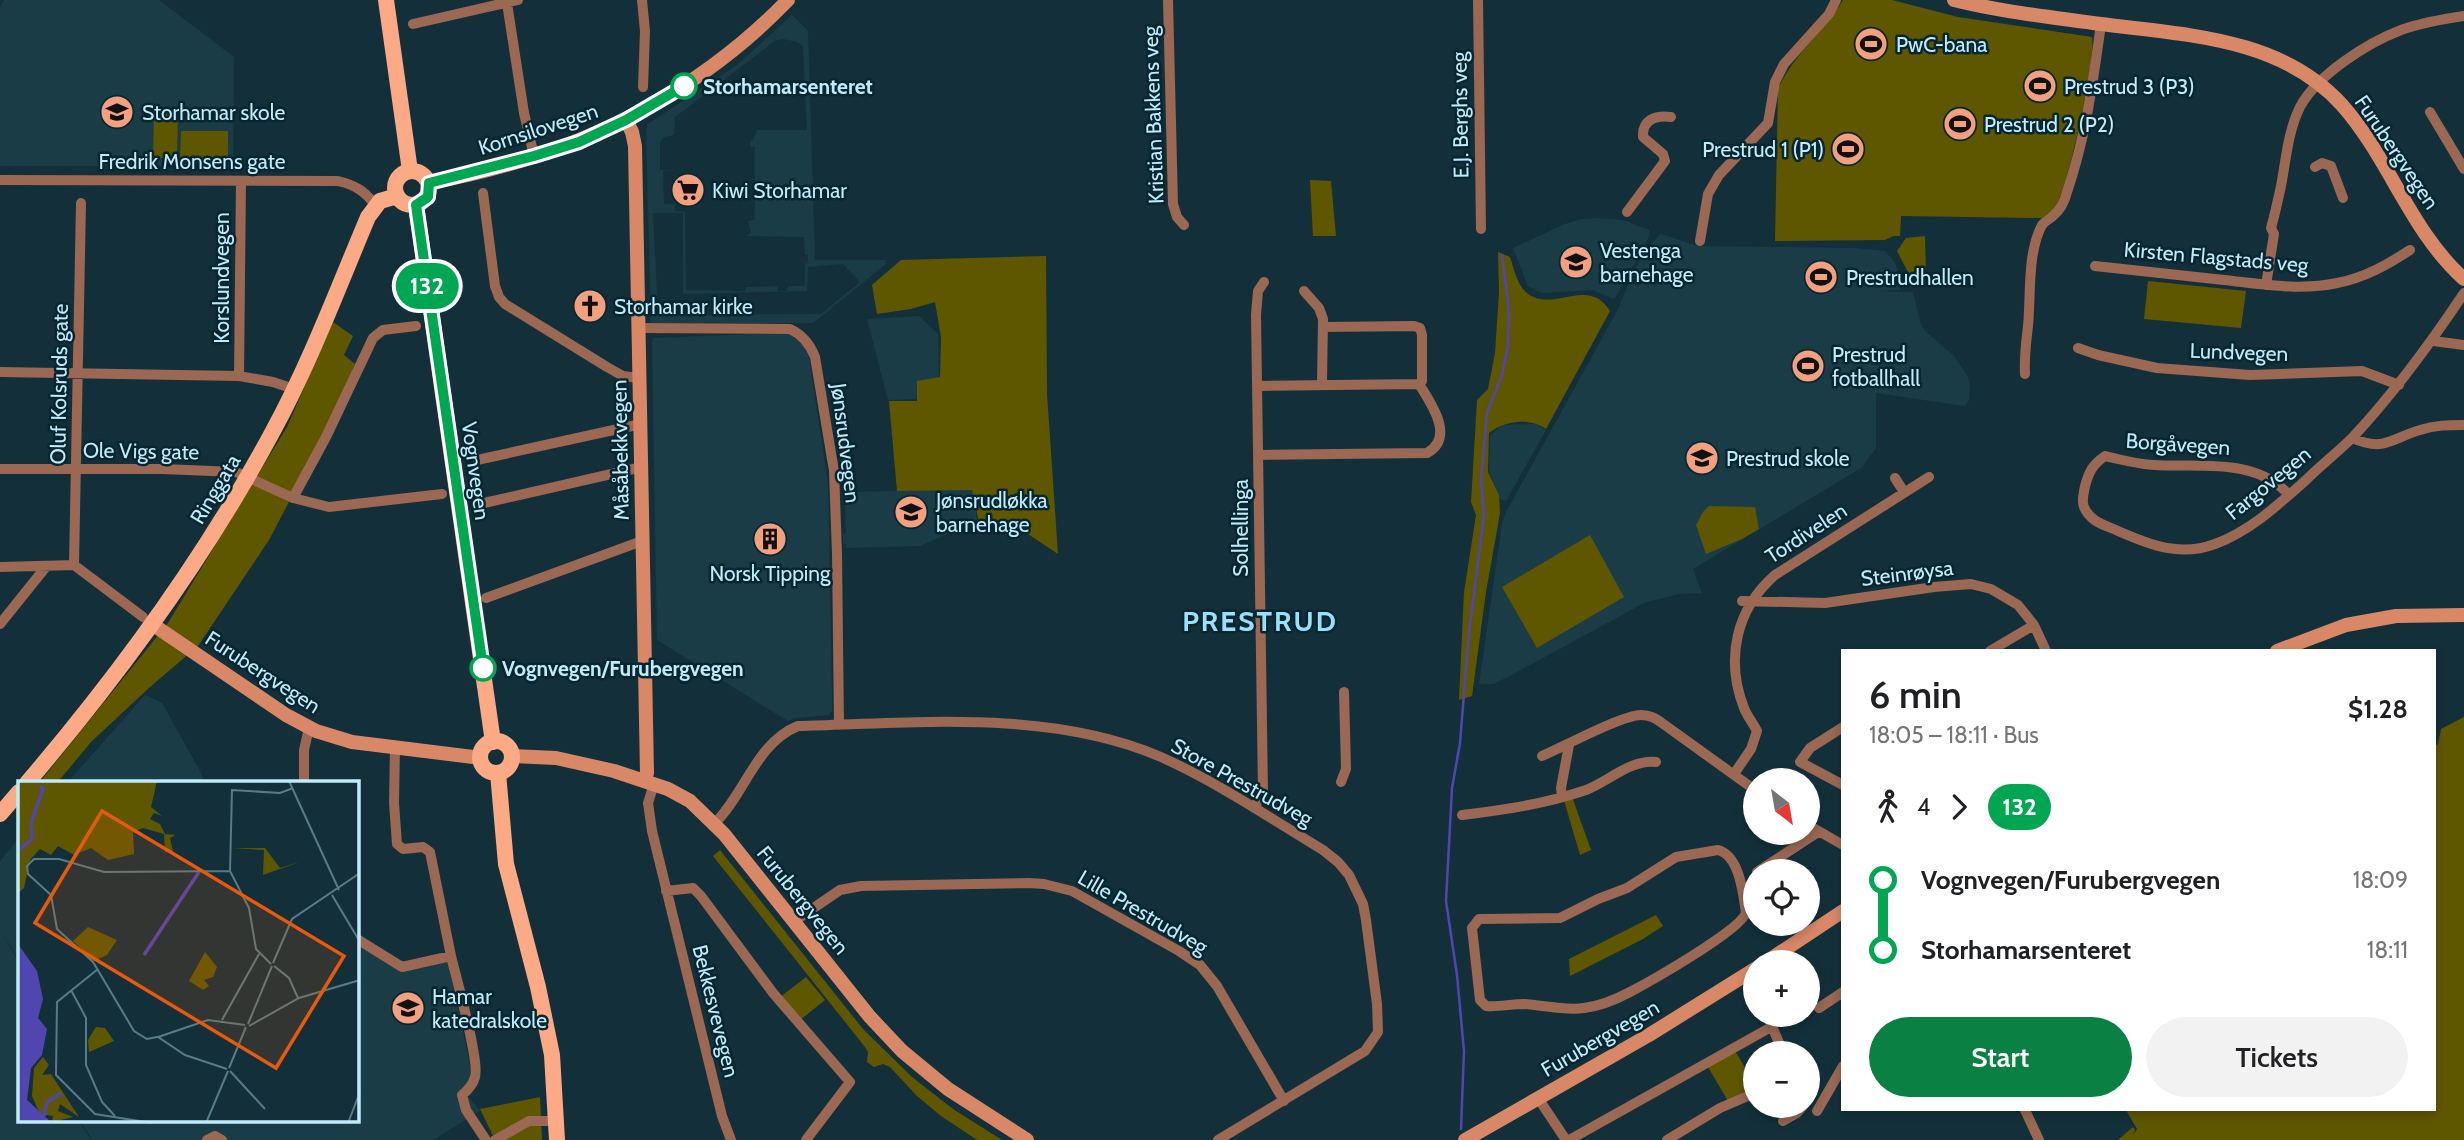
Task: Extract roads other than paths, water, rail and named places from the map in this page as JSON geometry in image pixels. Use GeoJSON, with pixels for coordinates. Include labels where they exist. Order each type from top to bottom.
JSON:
{"type":"FeatureCollection","features":[{"type":"Feature","properties":{"kind":"main road"},"geometry":{"type":"LineString","coordinates":[[386,0],[410,171]]}},
{"type":"Feature","properties":{"kind":"main road","name":"Kornsilovegen"},"geometry":{"type":"LineString","coordinates":[[429,183],[579,142],[626,120],[687,84],[749,36],[788,0]]}},
{"type":"Feature","properties":{"kind":"main road","name":"Furubergvegen"},"geometry":{"type":"LineString","coordinates":[[1954,0],[2186,35],[2250,48],[2281,60],[2330,93],[2353,118],[2433,244],[2464,279]]}},
{"type":"Feature","properties":{"kind":"main road","name":"Måsåbekkvegen"},"geometry":{"type":"LineString","coordinates":[[626,120],[635,146],[649,782]]}},
{"type":"Feature","properties":{"kind":"main road"},"geometry":{"type":"LineString","coordinates":[[403,173],[421,173],[429,183],[428,197],[416,205],[402,202],[397,196],[396,181],[403,173]]}},
{"type":"Feature","properties":{"kind":"main road"},"geometry":{"type":"LineString","coordinates":[[375,205],[397,196]]}},
{"type":"Feature","properties":{"kind":"main road","name":"Ringgata"},"geometry":{"type":"LineString","coordinates":[[28,781],[202,552],[248,477],[294,389],[375,205]]}},
{"type":"Feature","properties":{"kind":"main road","name":"Vognvegen"},"geometry":{"type":"LineString","coordinates":[[416,205],[493,742]]}},
{"type":"Feature","properties":{"kind":"main road"},"geometry":{"type":"LineString","coordinates":[[2282,649],[2346,625],[2417,614],[2464,615]]}},
{"type":"Feature","properties":{"kind":"main road","name":"Furubergvegen"},"geometry":{"type":"LineString","coordinates":[[148,620],[309,728],[340,739],[481,758]]}},
{"type":"Feature","properties":{"kind":"main road"},"geometry":{"type":"LineString","coordinates":[[493,742],[506,745],[512,756],[509,768],[498,773],[486,769],[481,758],[485,746],[493,742]]}},
{"type":"Feature","properties":{"kind":"main road","name":"Furubergvegen"},"geometry":{"type":"LineString","coordinates":[[512,756],[556,758],[614,771],[649,782],[690,801],[714,824],[870,1017],[902,1051],[948,1089],[1027,1140]]}},
{"type":"Feature","properties":{"kind":"main road"},"geometry":{"type":"LineString","coordinates":[[498,773],[506,864],[547,1025],[552,1055],[557,1140]]}},
{"type":"Feature","properties":{"kind":"main road"},"geometry":{"type":"LineString","coordinates":[[0,814],[18,793]]}},
{"type":"Feature","properties":{"kind":"main road"},"geometry":{"type":"LineString","coordinates":[[1784,950],[1841,912]]}},
{"type":"Feature","properties":{"kind":"main road","name":"Furubergvegen"},"geometry":{"type":"LineString","coordinates":[[1465,1140],[1743,977]]}},
{"type":"Feature","properties":{"kind":"street"},"geometry":{"type":"LineString","coordinates":[[642,0],[645,31],[643,87]]}},
{"type":"Feature","properties":{"kind":"street","name":"Kristian Bakkens veg"},"geometry":{"type":"LineString","coordinates":[[1168,0],[1173,204],[1184,225]]}},
{"type":"Feature","properties":{"kind":"street","name":"E.J. Berghs veg"},"geometry":{"type":"LineString","coordinates":[[1478,0],[1481,229]]}},
{"type":"Feature","properties":{"kind":"street"},"geometry":{"type":"LineString","coordinates":[[1700,241],[1707,194],[1719,176],[1768,122],[1775,82],[1784,64],[1829,14],[1836,0]]}},
{"type":"Feature","properties":{"kind":"street"},"geometry":{"type":"LineString","coordinates":[[413,24],[512,1],[524,113],[534,156]]}},
{"type":"Feature","properties":{"kind":"street"},"geometry":{"type":"LineString","coordinates":[[2266,285],[2274,234],[2271,228],[2291,132],[2300,107],[2318,84],[2358,53],[2401,30],[2464,16]]}},
{"type":"Feature","properties":{"kind":"street"},"geometry":{"type":"LineString","coordinates":[[2025,374],[2024,352],[2036,247],[2043,224],[2056,214],[2062,205],[2077,160],[2087,121],[2101,24]]}},
{"type":"Feature","properties":{"kind":"street"},"geometry":{"type":"LineString","coordinates":[[2430,112],[2464,169]]}},
{"type":"Feature","properties":{"kind":"street"},"geometry":{"type":"LineString","coordinates":[[1627,212],[1665,161],[1663,153],[1643,137],[1643,128],[1655,116],[1671,117]]}},
{"type":"Feature","properties":{"kind":"street"},"geometry":{"type":"LineString","coordinates":[[2315,167],[2322,163],[2331,166],[2343,198]]}},
{"type":"Feature","properties":{"kind":"street","name":"Fredrik Monsens gate"},"geometry":{"type":"LineString","coordinates":[[0,180],[338,181],[354,185],[366,193],[375,205]]}},
{"type":"Feature","properties":{"kind":"street","name":"Korslundvegen"},"geometry":{"type":"LineString","coordinates":[[239,376],[241,181]]}},
{"type":"Feature","properties":{"kind":"street"},"geometry":{"type":"LineString","coordinates":[[483,193],[495,285],[499,297],[505,304],[615,372],[639,378]]}},
{"type":"Feature","properties":{"kind":"street","name":"Oluf Kolsruds gate"},"geometry":{"type":"LineString","coordinates":[[74,565],[80,203]]}},
{"type":"Feature","properties":{"kind":"street","name":"Kirsten Flagstads veg"},"geometry":{"type":"LineString","coordinates":[[2095,266],[2266,285],[2310,286],[2336,283],[2375,271],[2410,250]]}},
{"type":"Feature","properties":{"kind":"street","name":"Solhellinga"},"geometry":{"type":"LineString","coordinates":[[1254,808],[1263,792],[1256,315],[1258,292],[1264,282]]}},
{"type":"Feature","properties":{"kind":"street"},"geometry":{"type":"LineString","coordinates":[[1304,291],[1319,308],[1323,327],[1322,384]]}},
{"type":"Feature","properties":{"kind":"street","name":"Fargovegen"},"geometry":{"type":"LineString","coordinates":[[2099,460],[2090,470],[2084,492],[2084,508],[2099,523],[2161,548],[2201,548],[2229,539],[2243,532],[2289,495],[2351,438],[2399,385],[2464,293]]}},
{"type":"Feature","properties":{"kind":"street"},"geometry":{"type":"LineString","coordinates":[[293,498],[373,338],[383,330],[416,326]]}},
{"type":"Feature","properties":{"kind":"street"},"geometry":{"type":"LineString","coordinates":[[1258,386],[1419,384],[1423,377],[1420,328],[1323,327]]}},
{"type":"Feature","properties":{"kind":"street","name":"Jønsrudvegen"},"geometry":{"type":"LineString","coordinates":[[638,328],[790,329],[803,337],[812,349],[816,357],[834,471],[839,725]]}},
{"type":"Feature","properties":{"kind":"street"},"geometry":{"type":"LineString","coordinates":[[2432,341],[2464,345]]}},
{"type":"Feature","properties":{"kind":"street","name":"Lundvegen"},"geometry":{"type":"LineString","coordinates":[[2078,348],[2157,368],[2250,374],[2362,371],[2399,385]]}},
{"type":"Feature","properties":{"kind":"street"},"geometry":{"type":"LineString","coordinates":[[0,372],[239,376],[294,389]]}},
{"type":"Feature","properties":{"kind":"street","name":"Solhellinga"},"geometry":{"type":"LineString","coordinates":[[1259,455],[1427,453],[1438,443],[1440,427],[1434,409],[1419,384]]}},
{"type":"Feature","properties":{"kind":"street"},"geometry":{"type":"LineString","coordinates":[[477,460],[641,424]]}},
{"type":"Feature","properties":{"kind":"street"},"geometry":{"type":"LineString","coordinates":[[2351,438],[2367,445],[2376,445],[2420,430],[2444,425],[2464,425]]}},
{"type":"Feature","properties":{"kind":"street","name":"Borgåvegen"},"geometry":{"type":"LineString","coordinates":[[2099,460],[2105,456],[2152,465],[2241,468],[2273,482],[2289,495]]}},
{"type":"Feature","properties":{"kind":"street"},"geometry":{"type":"LineString","coordinates":[[484,503],[642,467]]}},
{"type":"Feature","properties":{"kind":"street","name":"Ole Vigs gate"},"geometry":{"type":"LineString","coordinates":[[0,469],[236,472],[293,498],[329,507],[442,494]]}},
{"type":"Feature","properties":{"kind":"street","name":"Tordivelen"},"geometry":{"type":"LineString","coordinates":[[1734,774],[1751,749],[1757,731],[1745,709],[1734,665],[1736,640],[1747,601],[1775,575],[1929,477]]}},
{"type":"Feature","properties":{"kind":"street"},"geometry":{"type":"LineString","coordinates":[[1895,478],[1904,492]]}},
{"type":"Feature","properties":{"kind":"street"},"geometry":{"type":"LineString","coordinates":[[486,598],[642,541]]}},
{"type":"Feature","properties":{"kind":"street"},"geometry":{"type":"LineString","coordinates":[[0,567],[45,568],[74,565],[148,620]]}},
{"type":"Feature","properties":{"kind":"street"},"geometry":{"type":"LineString","coordinates":[[0,624],[45,568]]}},
{"type":"Feature","properties":{"kind":"street","name":"Steinrøysa"},"geometry":{"type":"LineString","coordinates":[[1747,601],[1825,603],[1971,584],[1992,589],[2018,605],[2034,625],[2045,649]]}},
{"type":"Feature","properties":{"kind":"street"},"geometry":{"type":"LineString","coordinates":[[1993,649],[2034,625]]}},
{"type":"Feature","properties":{"kind":"street"},"geometry":{"type":"LineString","coordinates":[[1341,782],[1346,769],[1344,692]]}},
{"type":"Feature","properties":{"kind":"street"},"geometry":{"type":"LineString","coordinates":[[1542,757],[1633,716],[1652,717],[1743,781]]}},
{"type":"Feature","properties":{"kind":"street","name":"Store Prestrudveg"},"geometry":{"type":"LineString","coordinates":[[714,824],[732,806],[775,739],[798,726],[1010,723],[1090,734],[1160,757],[1254,808],[1323,850],[1349,875],[1363,904],[1377,1004],[1378,1032],[1365,1051],[1218,1140]]}},
{"type":"Feature","properties":{"kind":"street"},"geometry":{"type":"LineString","coordinates":[[304,781],[304,750],[309,728]]}},
{"type":"Feature","properties":{"kind":"street"},"geometry":{"type":"LineString","coordinates":[[1841,728],[1810,748],[1800,762],[1841,784]]}},
{"type":"Feature","properties":{"kind":"street"},"geometry":{"type":"LineString","coordinates":[[1562,797],[1561,788],[1569,745]]}},
{"type":"Feature","properties":{"kind":"street"},"geometry":{"type":"LineString","coordinates":[[395,748],[394,803],[397,844],[403,849],[423,847],[430,852],[475,1057],[476,1076],[462,1095],[466,1110],[486,1140]]}},
{"type":"Feature","properties":{"kind":"street"},"geometry":{"type":"LineString","coordinates":[[1462,815],[1512,809],[1562,797],[1588,789],[1642,762],[1656,762]]}},
{"type":"Feature","properties":{"kind":"street","name":"Bekkesvevegen"},"geometry":{"type":"LineString","coordinates":[[649,782],[648,803],[652,831],[722,1116],[731,1140]]}},
{"type":"Feature","properties":{"kind":"street"},"geometry":{"type":"LineString","coordinates":[[1820,833],[1841,844]]}},
{"type":"Feature","properties":{"kind":"street"},"geometry":{"type":"LineString","coordinates":[[1776,859],[1798,845]]}},
{"type":"Feature","properties":{"kind":"street"},"geometry":{"type":"LineString","coordinates":[[1701,851],[1724,851],[1733,862],[1739,881],[1746,913],[1744,918],[1700,951],[1630,992],[1580,1009],[1521,1004],[1486,1006],[1480,1000],[1472,928],[1479,919],[1560,918],[1627,888],[1676,857],[1701,851]]}},
{"type":"Feature","properties":{"kind":"street"},"geometry":{"type":"LineString","coordinates":[[1739,881],[1743,879]]}},
{"type":"Feature","properties":{"kind":"street","name":"Lille Prestrudveg"},"geometry":{"type":"LineString","coordinates":[[793,922],[840,890],[861,886],[1029,883],[1072,891],[1180,951],[1207,972],[1284,1101]]}},
{"type":"Feature","properties":{"kind":"street","name":"Bekkesvevegen"},"geometry":{"type":"LineString","coordinates":[[666,891],[693,888],[701,896],[765,984],[850,1082],[806,1140]]}},
{"type":"Feature","properties":{"kind":"street"},"geometry":{"type":"LineString","coordinates":[[359,940],[402,967],[452,956]]}},
{"type":"Feature","properties":{"kind":"street"},"geometry":{"type":"LineString","coordinates":[[1820,1007],[1841,993]]}},
{"type":"Feature","properties":{"kind":"street"},"geometry":{"type":"LineString","coordinates":[[1538,1098],[1567,1140],[1771,1027]]}},
{"type":"Feature","properties":{"kind":"street"},"geometry":{"type":"LineString","coordinates":[[1820,1106],[1841,1069]]}},
{"type":"Feature","properties":{"kind":"street"},"geometry":{"type":"LineString","coordinates":[[1667,1140],[1720,1108],[1743,1098]]}},
{"type":"Feature","properties":{"kind":"street"},"geometry":{"type":"LineString","coordinates":[[2025,1111],[2039,1140]]}},
{"type":"Feature","properties":{"kind":"street"},"geometry":{"type":"LineString","coordinates":[[1783,1121],[1788,1118]]}},
{"type":"Feature","properties":{"kind":"street"},"geometry":{"type":"LineString","coordinates":[[495,1140],[529,1121],[557,1121]]}},
{"type":"Feature","properties":{"kind":"street"},"geometry":{"type":"LineString","coordinates":[[207,1140],[215,1136],[222,1140]]}},
{"type":"Feature","properties":{"kind":"waterway"},"geometry":{"type":"LineString","coordinates":[[1461,1129],[1464,1051],[1457,975],[1446,901],[1452,788],[1460,743],[1469,632],[1484,515],[1481,479],[1487,413],[1502,375],[1508,345],[1509,312],[1502,255]]}},
{"type":"Feature","properties":{"kind":"place","name":"PwC-bana"},"geometry":{"type":"Point","coordinates":[1871,44]}},
{"type":"Feature","properties":{"kind":"place","name":"Storhamarsenteret"},"geometry":{"type":"Point","coordinates":[684,86]}},
{"type":"Feature","properties":{"kind":"place","name":"Prestrud 3 (P3)"},"geometry":{"type":"Point","coordinates":[2040,86]}},
{"type":"Feature","properties":{"kind":"place","name":"Storhamar skole"},"geometry":{"type":"Point","coordinates":[117,112]}},
{"type":"Feature","properties":{"kind":"place","name":"Prestrud 2 (P2)"},"geometry":{"type":"Point","coordinates":[1960,124]}},
{"type":"Feature","properties":{"kind":"place","name":"Prestrud 1 (P1)"},"geometry":{"type":"Point","coordinates":[1848,149]}},
{"type":"Feature","properties":{"kind":"place","name":"Kiwi Storhamar"},"geometry":{"type":"Point","coordinates":[688,190]}},
{"type":"Feature","properties":{"kind":"place","name":"Vestenga barnehage"},"geometry":{"type":"Point","coordinates":[1576,262]}},
{"type":"Feature","properties":{"kind":"place","name":"Prestrudhallen"},"geometry":{"type":"Point","coordinates":[1821,277]}},
{"type":"Feature","properties":{"kind":"place","name":"Storhamar kirke"},"geometry":{"type":"Point","coordinates":[590,306]}},
{"type":"Feature","properties":{"kind":"place","name":"Prestrud fotballhall"},"geometry":{"type":"Point","coordinates":[1808,366]}},
{"type":"Feature","properties":{"kind":"place","name":"Prestrud skole"},"geometry":{"type":"Point","coordinates":[1702,458]}},
{"type":"Feature","properties":{"kind":"place","name":"Jønsrudløkka barnehage"},"geometry":{"type":"Point","coordinates":[911,512]}},
{"type":"Feature","properties":{"kind":"place","name":"Norsk Tipping"},"geometry":{"type":"Point","coordinates":[770,539]}},
{"type":"Feature","properties":{"kind":"place","name":"Vognvegen/Furubergvegen"},"geometry":{"type":"Point","coordinates":[483,668]}},
{"type":"Feature","properties":{"kind":"place","name":"Hamar katedralskole"},"geometry":{"type":"Point","coordinates":[408,1008]}},
{"type":"Feature","properties":{"kind":"district","name":"PRESTRUD"},"geometry":{"type":"Point","coordinates":[1260,621]}}]}
